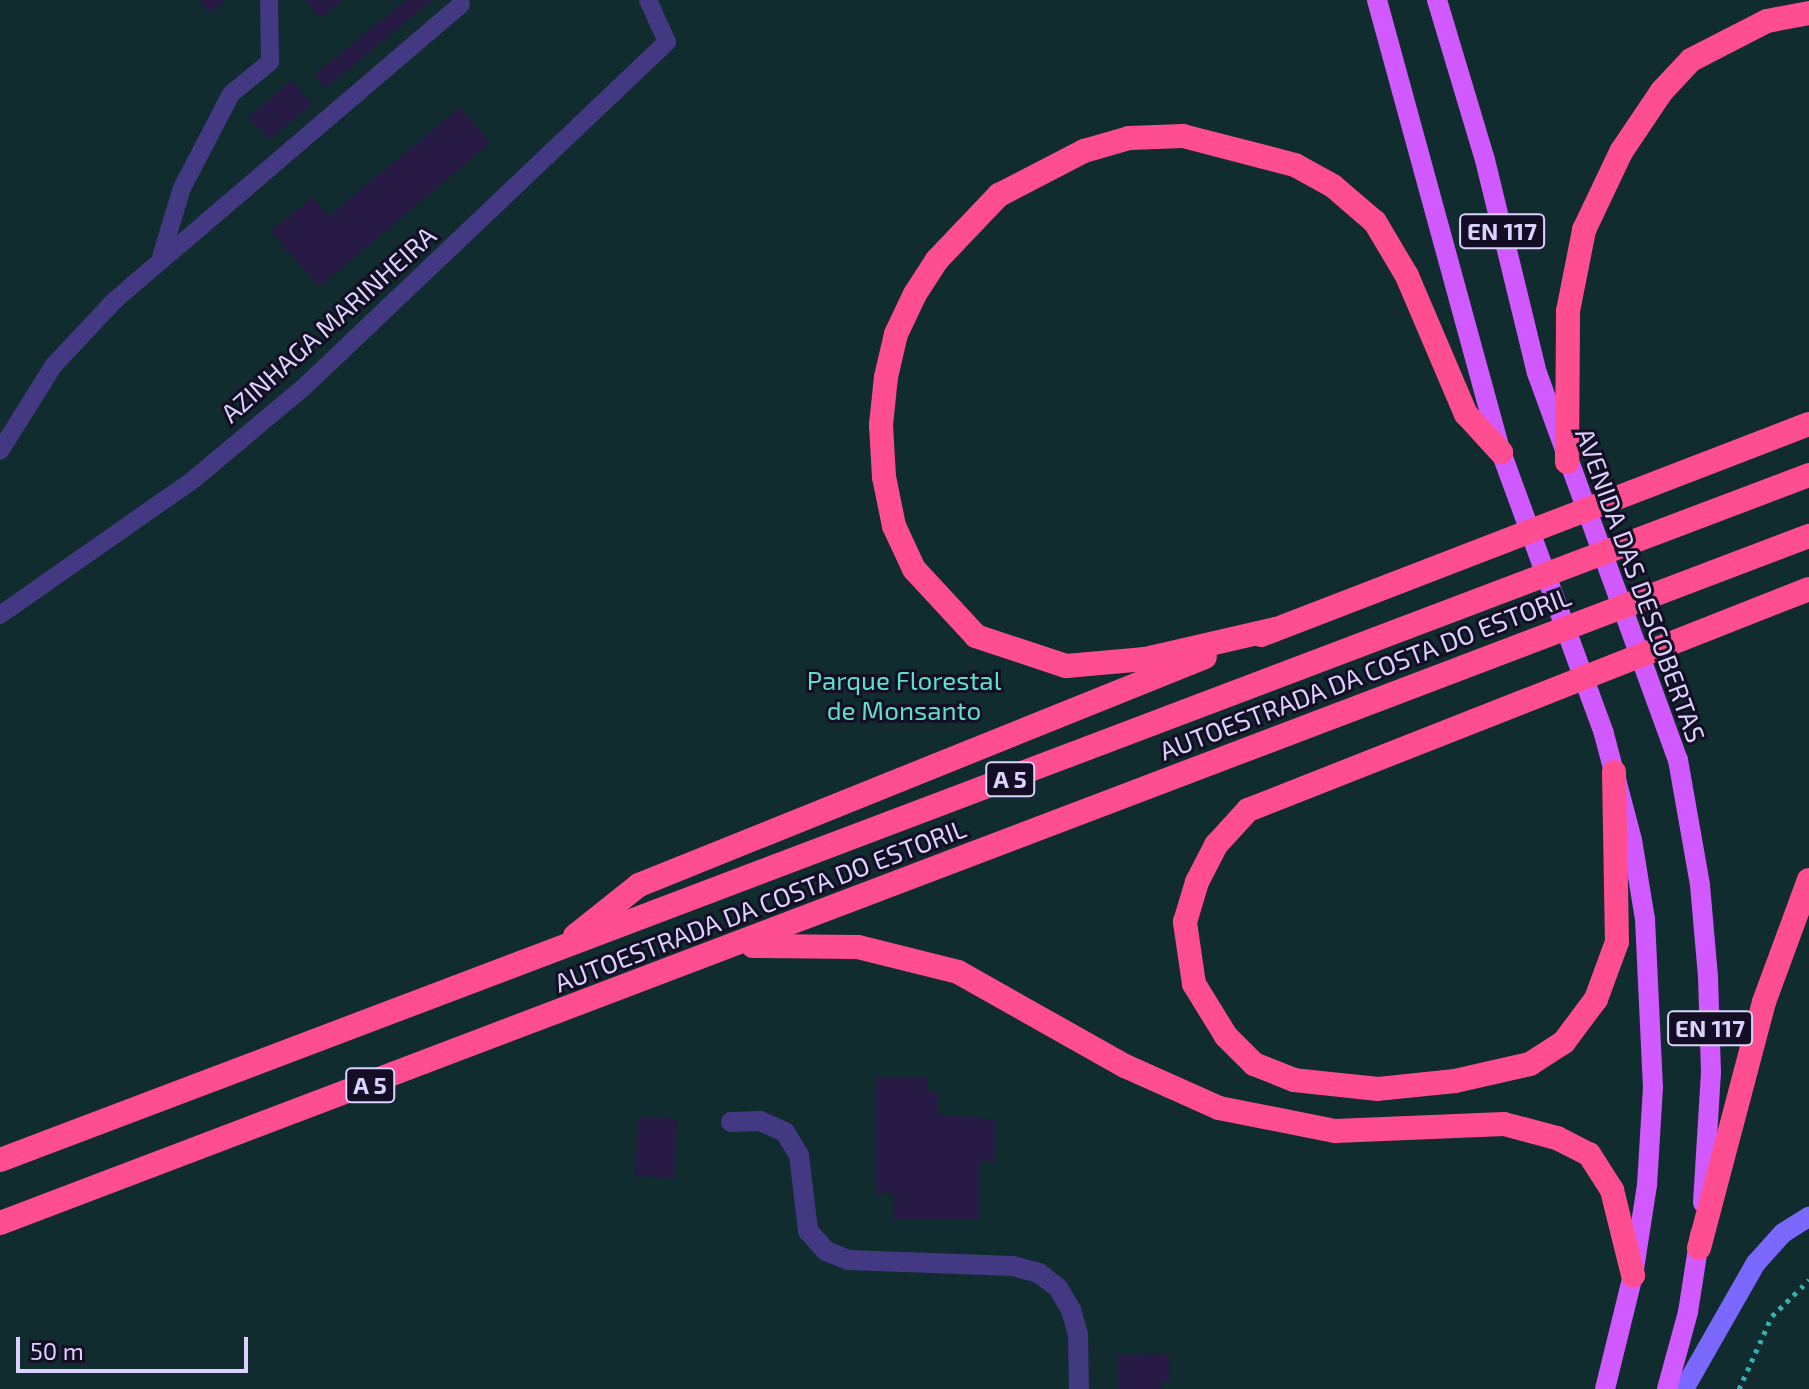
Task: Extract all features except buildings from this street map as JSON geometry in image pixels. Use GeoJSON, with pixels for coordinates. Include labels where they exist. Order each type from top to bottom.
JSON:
{"type":"FeatureCollection","features":[{"type":"Feature","properties":{"kind":"highway"},"geometry":{"type":"LineString","coordinates":[[1567,462],[1568,311],[1584,230],[1621,152],[1662,91],[1691,60],[1767,21],[1809,13]]}},
{"type":"Feature","properties":{"kind":"highway"},"geometry":{"type":"LineString","coordinates":[[1275,629],[1145,659],[1066,666],[976,636],[914,569],[894,526],[884,477],[881,425],[886,377],[896,334],[915,294],[937,260],[999,195],[1084,151],[1129,138],[1183,136],[1295,165],[1333,186],[1375,222],[1407,276],[1466,414],[1501,452]]}},
{"type":"Feature","properties":{"kind":"highway"},"geometry":{"type":"LineString","coordinates":[[554,952],[639,885],[1275,629],[1809,424]]}},
{"type":"Feature","properties":{"kind":"highway","name":"AUTOESTRADA DA COSTA DO ESTORIL"},"geometry":{"type":"LineString","coordinates":[[0,1160],[1809,475]]}},
{"type":"Feature","properties":{"kind":"highway","name":"AUTOESTRADA DA COSTA DO ESTORIL"},"geometry":{"type":"LineString","coordinates":[[0,1223],[739,946],[1481,656],[1809,536]]}},
{"type":"Feature","properties":{"kind":"highway"},"geometry":{"type":"LineString","coordinates":[[1614,772],[1617,942],[1596,999],[1564,1042],[1530,1064],[1455,1081],[1378,1089],[1294,1080],[1254,1064],[1226,1036],[1194,984],[1185,922],[1197,882],[1216,845],[1248,810],[1268,799],[1498,708],[1809,589]]}},
{"type":"Feature","properties":{"kind":"highway"},"geometry":{"type":"LineString","coordinates":[[1699,1248],[1764,1002],[1809,880]]}},
{"type":"Feature","properties":{"kind":"highway"},"geometry":{"type":"LineString","coordinates":[[739,946],[858,947],[958,972],[1125,1066],[1219,1108],[1335,1131],[1504,1124],[1557,1138],[1589,1154],[1612,1190],[1633,1275]]}},
{"type":"Feature","properties":{"kind":"main road"},"geometry":{"type":"LineString","coordinates":[[1377,0],[1501,452],[1614,772],[1632,840],[1651,990],[1652,1101],[1633,1275],[1605,1389]]}},
{"type":"Feature","properties":{"kind":"main road","name":"AVENIDA DAS DESCOBERTAS"},"geometry":{"type":"LineString","coordinates":[[1437,0],[1485,160],[1537,373],[1567,462],[1664,711],[1688,809],[1702,900],[1711,1056],[1699,1248],[1667,1389]]}},
{"type":"Feature","properties":{"kind":"street"},"geometry":{"type":"LineString","coordinates":[[731,1122],[760,1121],[785,1132],[799,1155],[808,1231],[826,1251],[848,1260],[1013,1266],[1039,1273],[1058,1288],[1078,1334],[1079,1389]]}},
{"type":"Feature","properties":{"kind":"street"},"geometry":{"type":"LineString","coordinates":[[1684,1389],[1756,1263],[1783,1233],[1809,1217]]}},
{"type":"Feature","properties":{"kind":"lane"},"geometry":{"type":"LineString","coordinates":[[160,260],[182,188],[231,94],[270,62],[269,0]]}},
{"type":"Feature","properties":{"kind":"lane","name":"AZINHAGA MARINHEIRA"},"geometry":{"type":"LineString","coordinates":[[0,615],[194,479],[303,388],[667,42],[648,0]]}},
{"type":"Feature","properties":{"kind":"lane"},"geometry":{"type":"LineString","coordinates":[[0,451],[54,365],[160,260],[461,5]]}},
{"type":"Feature","properties":{"kind":"path"},"geometry":{"type":"LineString","coordinates":[[1739,1389],[1772,1316],[1809,1280]]}},
{"type":"Feature","properties":{"kind":"green space","name":"Parque Florestal de Monsanto"},"geometry":{"type":"Polygon","coordinates":[[[0,0],[1809,0],[1809,1389],[0,1389],[0,0]]]}}]}
